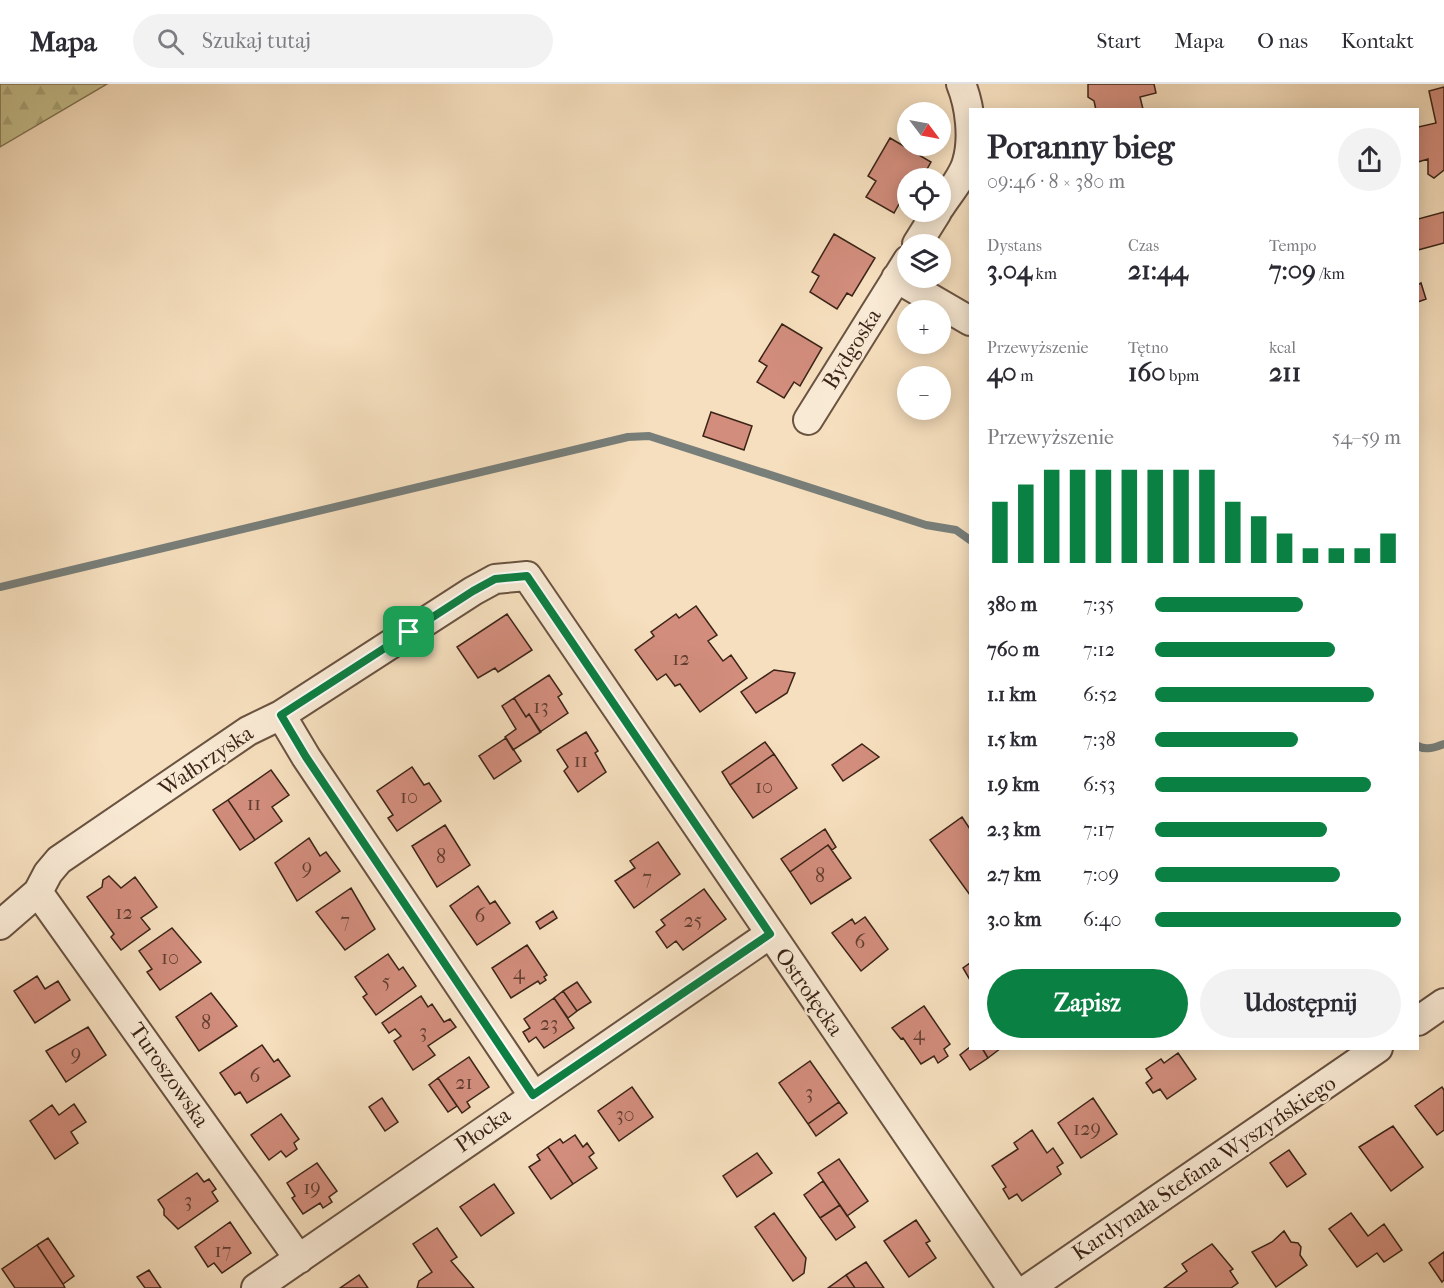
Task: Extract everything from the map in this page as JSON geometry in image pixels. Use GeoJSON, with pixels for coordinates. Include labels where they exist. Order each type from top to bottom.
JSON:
{"type":"FeatureCollection","features":[{"type":"Feature","properties":{"kind":"street"},"geometry":{"type":"LineString","coordinates":[[961,84],[966,95],[969,130]]}},
{"type":"Feature","properties":{"kind":"street"},"geometry":{"type":"LineString","coordinates":[[951,189],[967,164],[969,149]]}},
{"type":"Feature","properties":{"kind":"street","name":"Bydgoska"},"geometry":{"type":"LineString","coordinates":[[808,420],[897,277]]}},
{"type":"Feature","properties":{"kind":"street","name":"Bydgoska"},"geometry":{"type":"LineString","coordinates":[[927,288],[969,320]]}},
{"type":"Feature","properties":{"kind":"street","name":"Wałbrzyska"},"geometry":{"type":"LineString","coordinates":[[0,925],[38,892],[48,873],[59,860],[248,731],[281,715],[473,591],[495,579],[527,576]]}},
{"type":"Feature","properties":{"kind":"street","name":"Ostrołęcka"},"geometry":{"type":"LineString","coordinates":[[527,576],[1012,1288]]}},
{"type":"Feature","properties":{"kind":"street"},"geometry":{"type":"LineString","coordinates":[[281,715],[306,757],[533,1095]]}},
{"type":"Feature","properties":{"kind":"street","name":"Turoszowska"},"geometry":{"type":"LineString","coordinates":[[38,892],[299,1259]]}},
{"type":"Feature","properties":{"kind":"street","name":"Płocka"},"geometry":{"type":"LineString","coordinates":[[256,1288],[533,1095],[770,934]]}},
{"type":"Feature","properties":{"kind":"street"},"geometry":{"type":"LineString","coordinates":[[1419,1020],[1444,1003]]}},
{"type":"Feature","properties":{"kind":"street","name":"Kardynała Stefana Wyszyńskiego"},"geometry":{"type":"LineString","coordinates":[[1029,1288],[1375,1050]]}},
{"type":"Feature","properties":{"kind":"green space"},"geometry":{"type":"Polygon","coordinates":[[[0,84],[107,84],[0,147],[0,84]]]}},
{"type":"Feature","properties":{"kind":"building"},"geometry":{"type":"Polygon","coordinates":[[[1088,84],[1154,84],[1156,93],[1140,97],[1143,108],[1096,108],[1094,101],[1088,97],[1088,84]]]}},
{"type":"Feature","properties":{"kind":"building"},"geometry":{"type":"Polygon","coordinates":[[[1444,87],[1444,170],[1434,178],[1428,174],[1428,159],[1419,162],[1419,127],[1436,123],[1429,91],[1444,87]]]}},
{"type":"Feature","properties":{"kind":"building"},"geometry":{"type":"Polygon","coordinates":[[[890,138],[897,142],[897,156],[921,156],[931,162],[928,168],[897,168],[897,208],[894,213],[866,197],[876,181],[868,176],[890,138]]]}},
{"type":"Feature","properties":{"kind":"building"},"geometry":{"type":"Polygon","coordinates":[[[1444,212],[1444,243],[1419,250],[1419,219],[1444,212]]]}},
{"type":"Feature","properties":{"kind":"building"},"geometry":{"type":"Polygon","coordinates":[[[834,234],[875,258],[852,296],[847,293],[837,309],[810,292],[819,276],[812,272],[834,234]]]}},
{"type":"Feature","properties":{"kind":"building"},"geometry":{"type":"Polygon","coordinates":[[[1421,283],[1426,299],[1419,302],[1419,284],[1421,283]]]}},
{"type":"Feature","properties":{"kind":"building"},"geometry":{"type":"Polygon","coordinates":[[[782,324],[822,348],[800,386],[794,382],[784,398],[757,382],[767,366],[759,361],[782,324]]]}},
{"type":"Feature","properties":{"kind":"building"},"geometry":{"type":"Polygon","coordinates":[[[711,412],[752,426],[744,450],[703,436],[711,412]]]}},
{"type":"Feature","properties":{"kind":"building"},"geometry":{"type":"Polygon","coordinates":[[[696,606],[717,635],[708,641],[723,661],[731,655],[747,678],[700,712],[680,684],[675,686],[666,674],[657,680],[635,650],[654,636],[651,632],[676,614],[679,618],[696,606]]]}},
{"type":"Feature","properties":{"kind":"building"},"geometry":{"type":"Polygon","coordinates":[[[507,614],[532,650],[498,672],[495,668],[478,678],[457,647],[507,614]]]}},
{"type":"Feature","properties":{"kind":"building"},"geometry":{"type":"Polygon","coordinates":[[[774,670],[795,673],[787,693],[756,713],[741,692],[774,670]]]}},
{"type":"Feature","properties":{"kind":"building"},"geometry":{"type":"Polygon","coordinates":[[[549,675],[562,694],[558,697],[568,713],[540,732],[529,714],[526,717],[514,698],[549,675]]]}},
{"type":"Feature","properties":{"kind":"building"},"geometry":{"type":"Polygon","coordinates":[[[514,698],[526,717],[529,714],[541,732],[513,750],[505,737],[516,729],[502,706],[514,698]]]}},
{"type":"Feature","properties":{"kind":"building"},"geometry":{"type":"Polygon","coordinates":[[[586,732],[598,751],[595,753],[606,772],[578,792],[564,771],[568,767],[557,750],[586,732]]]}},
{"type":"Feature","properties":{"kind":"building"},"geometry":{"type":"Polygon","coordinates":[[[506,738],[521,761],[494,779],[479,756],[506,738]]]}},
{"type":"Feature","properties":{"kind":"building"},"geometry":{"type":"Polygon","coordinates":[[[765,742],[774,754],[730,785],[722,772],[765,742]]]}},
{"type":"Feature","properties":{"kind":"building"},"geometry":{"type":"Polygon","coordinates":[[[862,744],[879,757],[843,781],[832,765],[862,744]]]}},
{"type":"Feature","properties":{"kind":"building"},"geometry":{"type":"Polygon","coordinates":[[[774,754],[797,788],[753,818],[730,785],[774,754]]]}},
{"type":"Feature","properties":{"kind":"building"},"geometry":{"type":"Polygon","coordinates":[[[412,767],[424,785],[429,783],[441,801],[397,831],[388,818],[393,815],[377,791],[412,767]]]}},
{"type":"Feature","properties":{"kind":"building"},"geometry":{"type":"Polygon","coordinates":[[[271,770],[289,795],[272,807],[282,821],[255,840],[228,800],[271,770]]]}},
{"type":"Feature","properties":{"kind":"building"},"geometry":{"type":"Polygon","coordinates":[[[228,800],[255,840],[240,850],[213,810],[228,800]]]}},
{"type":"Feature","properties":{"kind":"building"},"geometry":{"type":"Polygon","coordinates":[[[962,817],[969,828],[969,894],[930,840],[962,817]]]}},
{"type":"Feature","properties":{"kind":"building"},"geometry":{"type":"Polygon","coordinates":[[[445,825],[470,865],[437,887],[412,846],[445,825]]]}},
{"type":"Feature","properties":{"kind":"building"},"geometry":{"type":"Polygon","coordinates":[[[825,829],[836,847],[832,850],[828,845],[790,872],[781,859],[825,829]]]}},
{"type":"Feature","properties":{"kind":"building"},"geometry":{"type":"Polygon","coordinates":[[[309,838],[320,856],[326,852],[340,871],[297,901],[275,863],[309,838]]]}},
{"type":"Feature","properties":{"kind":"building"},"geometry":{"type":"Polygon","coordinates":[[[658,842],[680,874],[634,908],[615,881],[635,868],[630,861],[658,842]]]}},
{"type":"Feature","properties":{"kind":"building"},"geometry":{"type":"Polygon","coordinates":[[[828,845],[851,878],[811,904],[790,872],[828,845]]]}},
{"type":"Feature","properties":{"kind":"building"},"geometry":{"type":"Polygon","coordinates":[[[109,876],[121,888],[135,877],[157,907],[141,918],[150,929],[121,950],[111,937],[114,934],[87,897],[102,887],[103,880],[109,876]]]}},
{"type":"Feature","properties":{"kind":"building"},"geometry":{"type":"Polygon","coordinates":[[[478,886],[490,904],[495,901],[510,923],[477,945],[450,906],[478,886]]]}},
{"type":"Feature","properties":{"kind":"building"},"geometry":{"type":"Polygon","coordinates":[[[351,888],[375,929],[345,950],[316,912],[351,888]]]}},
{"type":"Feature","properties":{"kind":"building"},"geometry":{"type":"Polygon","coordinates":[[[704,889],[726,919],[683,950],[676,941],[667,948],[656,932],[665,925],[661,920],[704,889]]]}},
{"type":"Feature","properties":{"kind":"building"},"geometry":{"type":"Polygon","coordinates":[[[553,911],[557,918],[540,929],[536,922],[553,911]]]}},
{"type":"Feature","properties":{"kind":"building"},"geometry":{"type":"Polygon","coordinates":[[[865,917],[888,949],[861,971],[832,933],[852,919],[855,924],[865,917]]]}},
{"type":"Feature","properties":{"kind":"building"},"geometry":{"type":"Polygon","coordinates":[[[172,928],[201,962],[160,990],[147,972],[152,969],[139,951],[172,928]]]}},
{"type":"Feature","properties":{"kind":"building"},"geometry":{"type":"Polygon","coordinates":[[[527,945],[547,975],[544,977],[546,980],[540,984],[538,981],[511,998],[492,968],[527,945]]]}},
{"type":"Feature","properties":{"kind":"building"},"geometry":{"type":"Polygon","coordinates":[[[388,954],[399,970],[403,967],[416,986],[376,1015],[363,997],[367,994],[355,977],[388,954]]]}},
{"type":"Feature","properties":{"kind":"building"},"geometry":{"type":"Polygon","coordinates":[[[969,964],[969,978],[963,968],[969,964]]]}},
{"type":"Feature","properties":{"kind":"building"},"geometry":{"type":"Polygon","coordinates":[[[37,976],[45,989],[58,981],[70,1000],[35,1023],[14,991],[37,976]]]}},
{"type":"Feature","properties":{"kind":"building"},"geometry":{"type":"Polygon","coordinates":[[[577,982],[591,1002],[577,1011],[563,991],[577,982]]]}},
{"type":"Feature","properties":{"kind":"building"},"geometry":{"type":"Polygon","coordinates":[[[563,991],[577,1011],[568,1018],[554,998],[563,991]]]}},
{"type":"Feature","properties":{"kind":"building"},"geometry":{"type":"Polygon","coordinates":[[[211,993],[237,1026],[199,1051],[176,1017],[211,993]]]}},
{"type":"Feature","properties":{"kind":"building"},"geometry":{"type":"Polygon","coordinates":[[[421,996],[428,1007],[432,1004],[444,1022],[450,1019],[456,1027],[428,1046],[435,1055],[413,1070],[394,1041],[401,1036],[395,1029],[389,1033],[382,1023],[421,996]]]}},
{"type":"Feature","properties":{"kind":"building"},"geometry":{"type":"Polygon","coordinates":[[[554,998],[574,1028],[544,1048],[536,1037],[529,1042],[523,1032],[530,1028],[524,1019],[554,998]]]}},
{"type":"Feature","properties":{"kind":"building"},"geometry":{"type":"Polygon","coordinates":[[[924,1006],[950,1044],[944,1049],[948,1056],[938,1063],[934,1056],[921,1064],[903,1038],[901,1039],[892,1028],[924,1006]]]}},
{"type":"Feature","properties":{"kind":"building"},"geometry":{"type":"Polygon","coordinates":[[[88,1027],[106,1055],[66,1082],[46,1051],[88,1027]]]}},
{"type":"Feature","properties":{"kind":"building"},"geometry":{"type":"Polygon","coordinates":[[[262,1045],[274,1062],[278,1059],[290,1076],[247,1103],[240,1092],[235,1095],[220,1073],[262,1045]]]}},
{"type":"Feature","properties":{"kind":"building"},"geometry":{"type":"Polygon","coordinates":[[[969,1048],[969,1050],[983,1050],[988,1058],[970,1070],[960,1055],[969,1048]]]}},
{"type":"Feature","properties":{"kind":"building"},"geometry":{"type":"Polygon","coordinates":[[[983,1050],[998,1050],[988,1058],[983,1050]]]}},
{"type":"Feature","properties":{"kind":"building"},"geometry":{"type":"Polygon","coordinates":[[[1178,1053],[1196,1079],[1167,1099],[1160,1089],[1153,1093],[1146,1083],[1152,1078],[1146,1069],[1161,1059],[1164,1063],[1178,1053]]]}},
{"type":"Feature","properties":{"kind":"building"},"geometry":{"type":"Polygon","coordinates":[[[469,1057],[489,1087],[467,1102],[470,1107],[462,1113],[438,1078],[469,1057]]]}},
{"type":"Feature","properties":{"kind":"building"},"geometry":{"type":"Polygon","coordinates":[[[810,1061],[839,1102],[808,1124],[779,1083],[810,1061]]]}},
{"type":"Feature","properties":{"kind":"building"},"geometry":{"type":"Polygon","coordinates":[[[438,1078],[457,1106],[448,1112],[429,1085],[438,1078]]]}},
{"type":"Feature","properties":{"kind":"building"},"geometry":{"type":"Polygon","coordinates":[[[632,1087],[653,1117],[619,1141],[598,1111],[632,1087]]]}},
{"type":"Feature","properties":{"kind":"building"},"geometry":{"type":"Polygon","coordinates":[[[1442,1087],[1444,1090],[1444,1130],[1437,1135],[1415,1106],[1442,1087]]]}},
{"type":"Feature","properties":{"kind":"building"},"geometry":{"type":"Polygon","coordinates":[[[382,1098],[398,1122],[385,1131],[369,1107],[382,1098]]]}},
{"type":"Feature","properties":{"kind":"building"},"geometry":{"type":"Polygon","coordinates":[[[1093,1098],[1117,1134],[1081,1158],[1058,1123],[1093,1098]]]}},
{"type":"Feature","properties":{"kind":"building"},"geometry":{"type":"Polygon","coordinates":[[[839,1102],[847,1113],[816,1136],[808,1124],[839,1102]]]}},
{"type":"Feature","properties":{"kind":"building"},"geometry":{"type":"Polygon","coordinates":[[[74,1104],[86,1122],[71,1132],[78,1143],[55,1159],[30,1121],[52,1105],[59,1115],[74,1104]]]}},
{"type":"Feature","properties":{"kind":"building"},"geometry":{"type":"Polygon","coordinates":[[[281,1114],[299,1139],[294,1143],[297,1149],[286,1157],[281,1151],[269,1160],[251,1135],[281,1114]]]}},
{"type":"Feature","properties":{"kind":"building"},"geometry":{"type":"Polygon","coordinates":[[[1393,1126],[1423,1167],[1391,1191],[1359,1147],[1393,1126]]]}},
{"type":"Feature","properties":{"kind":"building"},"geometry":{"type":"Polygon","coordinates":[[[1032,1130],[1047,1153],[1053,1148],[1063,1163],[1057,1167],[1061,1174],[1022,1201],[1017,1194],[1009,1199],[1003,1189],[1006,1187],[992,1166],[1018,1149],[1014,1143],[1032,1130]]]}},
{"type":"Feature","properties":{"kind":"building"},"geometry":{"type":"Polygon","coordinates":[[[575,1135],[583,1147],[587,1143],[594,1153],[589,1157],[597,1168],[573,1184],[548,1147],[560,1139],[563,1143],[575,1135]]]}},
{"type":"Feature","properties":{"kind":"building"},"geometry":{"type":"Polygon","coordinates":[[[548,1147],[573,1184],[551,1199],[529,1167],[540,1160],[537,1155],[548,1147]]]}},
{"type":"Feature","properties":{"kind":"building"},"geometry":{"type":"Polygon","coordinates":[[[1289,1150],[1306,1174],[1287,1187],[1270,1163],[1289,1150]]]}},
{"type":"Feature","properties":{"kind":"building"},"geometry":{"type":"Polygon","coordinates":[[[757,1153],[772,1173],[737,1197],[723,1176],[757,1153]]]}},
{"type":"Feature","properties":{"kind":"building"},"geometry":{"type":"Polygon","coordinates":[[[839,1159],[868,1201],[847,1216],[818,1173],[839,1159]]]}},
{"type":"Feature","properties":{"kind":"building"},"geometry":{"type":"Polygon","coordinates":[[[317,1163],[337,1191],[329,1197],[332,1202],[323,1208],[320,1203],[303,1214],[292,1198],[295,1196],[287,1183],[317,1163]]]}},
{"type":"Feature","properties":{"kind":"building"},"geometry":{"type":"Polygon","coordinates":[[[197,1173],[204,1182],[209,1179],[216,1189],[212,1192],[218,1201],[178,1229],[164,1215],[164,1209],[158,1200],[197,1173]]]}},
{"type":"Feature","properties":{"kind":"building"},"geometry":{"type":"Polygon","coordinates":[[[823,1181],[840,1205],[820,1218],[804,1195],[823,1181]]]}},
{"type":"Feature","properties":{"kind":"building"},"geometry":{"type":"Polygon","coordinates":[[[494,1184],[514,1213],[481,1236],[460,1207],[494,1184]]]}},
{"type":"Feature","properties":{"kind":"building"},"geometry":{"type":"Polygon","coordinates":[[[840,1205],[855,1227],[836,1240],[820,1218],[840,1205]]]}},
{"type":"Feature","properties":{"kind":"building"},"geometry":{"type":"Polygon","coordinates":[[[774,1213],[806,1258],[804,1273],[793,1281],[755,1227],[774,1213]]]}},
{"type":"Feature","properties":{"kind":"building"},"geometry":{"type":"Polygon","coordinates":[[[1351,1213],[1368,1236],[1384,1224],[1402,1250],[1384,1262],[1377,1253],[1357,1267],[1329,1229],[1351,1213]]]}},
{"type":"Feature","properties":{"kind":"building"},"geometry":{"type":"Polygon","coordinates":[[[916,1220],[930,1241],[926,1243],[936,1258],[909,1277],[884,1241],[916,1220]]]}},
{"type":"Feature","properties":{"kind":"building"},"geometry":{"type":"Polygon","coordinates":[[[230,1222],[251,1253],[222,1273],[214,1263],[208,1267],[195,1247],[230,1222]]]}},
{"type":"Feature","properties":{"kind":"building"},"geometry":{"type":"Polygon","coordinates":[[[437,1228],[457,1257],[451,1261],[474,1288],[417,1288],[419,1281],[432,1272],[413,1244],[437,1228]]]}},
{"type":"Feature","properties":{"kind":"building"},"geometry":{"type":"Polygon","coordinates":[[[1284,1231],[1291,1242],[1298,1243],[1301,1247],[1300,1255],[1307,1265],[1276,1287],[1252,1252],[1272,1242],[1284,1231]]]}},
{"type":"Feature","properties":{"kind":"building"},"geometry":{"type":"Polygon","coordinates":[[[48,1238],[74,1276],[63,1284],[37,1245],[48,1238]]]}},
{"type":"Feature","properties":{"kind":"building"},"geometry":{"type":"Polygon","coordinates":[[[1212,1244],[1233,1269],[1230,1271],[1238,1283],[1231,1288],[1164,1288],[1187,1271],[1182,1264],[1212,1244]]]}},
{"type":"Feature","properties":{"kind":"building"},"geometry":{"type":"Polygon","coordinates":[[[37,1245],[65,1288],[15,1288],[2,1269],[37,1245]]]}},
{"type":"Feature","properties":{"kind":"building"},"geometry":{"type":"Polygon","coordinates":[[[1444,1252],[1444,1280],[1442,1282],[1429,1263],[1444,1252]]]}},
{"type":"Feature","properties":{"kind":"building"},"geometry":{"type":"Polygon","coordinates":[[[866,1262],[884,1288],[855,1288],[846,1275],[866,1262]]]}},
{"type":"Feature","properties":{"kind":"building"},"geometry":{"type":"Polygon","coordinates":[[[149,1270],[161,1288],[145,1288],[137,1277],[149,1270]]]}},
{"type":"Feature","properties":{"kind":"building"},"geometry":{"type":"Polygon","coordinates":[[[359,1275],[368,1288],[340,1288],[359,1275]]]}},
{"type":"Feature","properties":{"kind":"building"},"geometry":{"type":"Polygon","coordinates":[[[846,1275],[855,1288],[828,1288],[846,1275]]]}},
{"type":"Feature","properties":{"kind":"waterway"},"geometry":{"type":"LineString","coordinates":[[0,587],[628,437],[649,436],[926,525],[956,530],[969,539]]}},
{"type":"Feature","properties":{"kind":"waterway"},"geometry":{"type":"LineString","coordinates":[[1419,746],[1428,748],[1444,744]]}},
{"type":"Feature","properties":{"kind":"route"},"geometry":{"type":"LineString","coordinates":[[527,576],[770,934],[533,1095],[306,757],[281,715],[409,632],[495,579],[527,576]]}}]}
